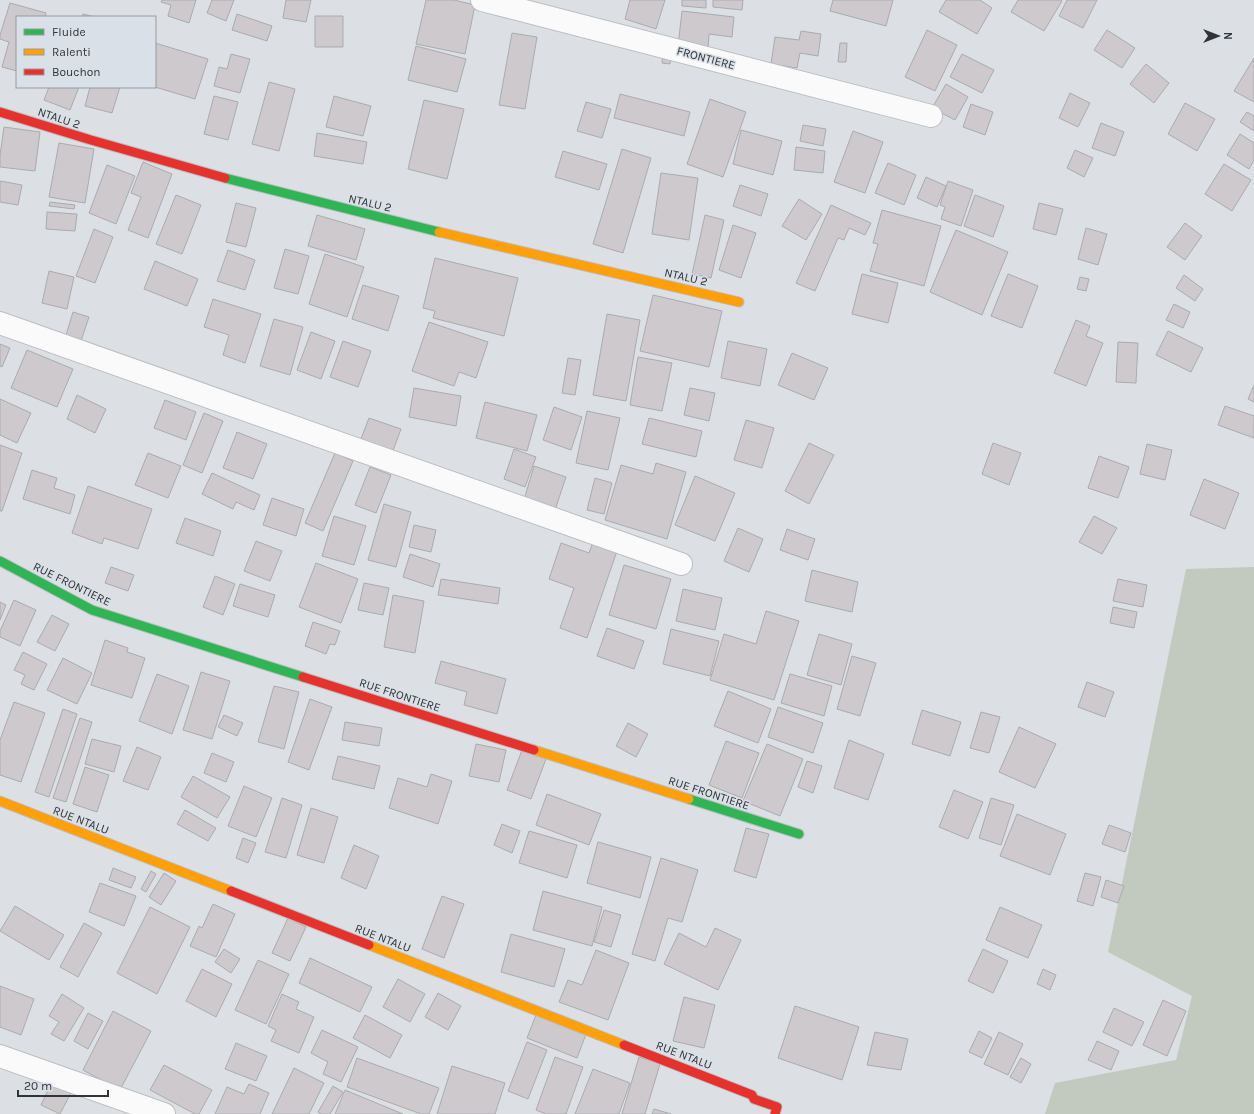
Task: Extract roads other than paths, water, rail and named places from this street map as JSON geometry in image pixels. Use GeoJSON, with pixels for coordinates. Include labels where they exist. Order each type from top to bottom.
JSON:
{"type":"FeatureCollection","features":[{"type":"Feature","properties":{"kind":"street","name":"FRONTIERE"},"geometry":{"type":"LineString","coordinates":[[482,0],[931,116]]}},
{"type":"Feature","properties":{"kind":"street","name":"NTALU 2"},"geometry":{"type":"LineString","coordinates":[[0,112],[76,137],[328,205],[739,302]]}},
{"type":"Feature","properties":{"kind":"street"},"geometry":{"type":"LineString","coordinates":[[0,323],[681,564]]}},
{"type":"Feature","properties":{"kind":"street","name":"RUE FRONTIERE"},"geometry":{"type":"LineString","coordinates":[[0,562],[92,610],[799,834]]}},
{"type":"Feature","properties":{"kind":"street","name":"RUE NTALU"},"geometry":{"type":"LineString","coordinates":[[0,801],[752,1095],[754,1099],[777,1107],[775,1114]]}},
{"type":"Feature","properties":{"kind":"street"},"geometry":{"type":"LineString","coordinates":[[0,1056],[164,1114]]}}]}
